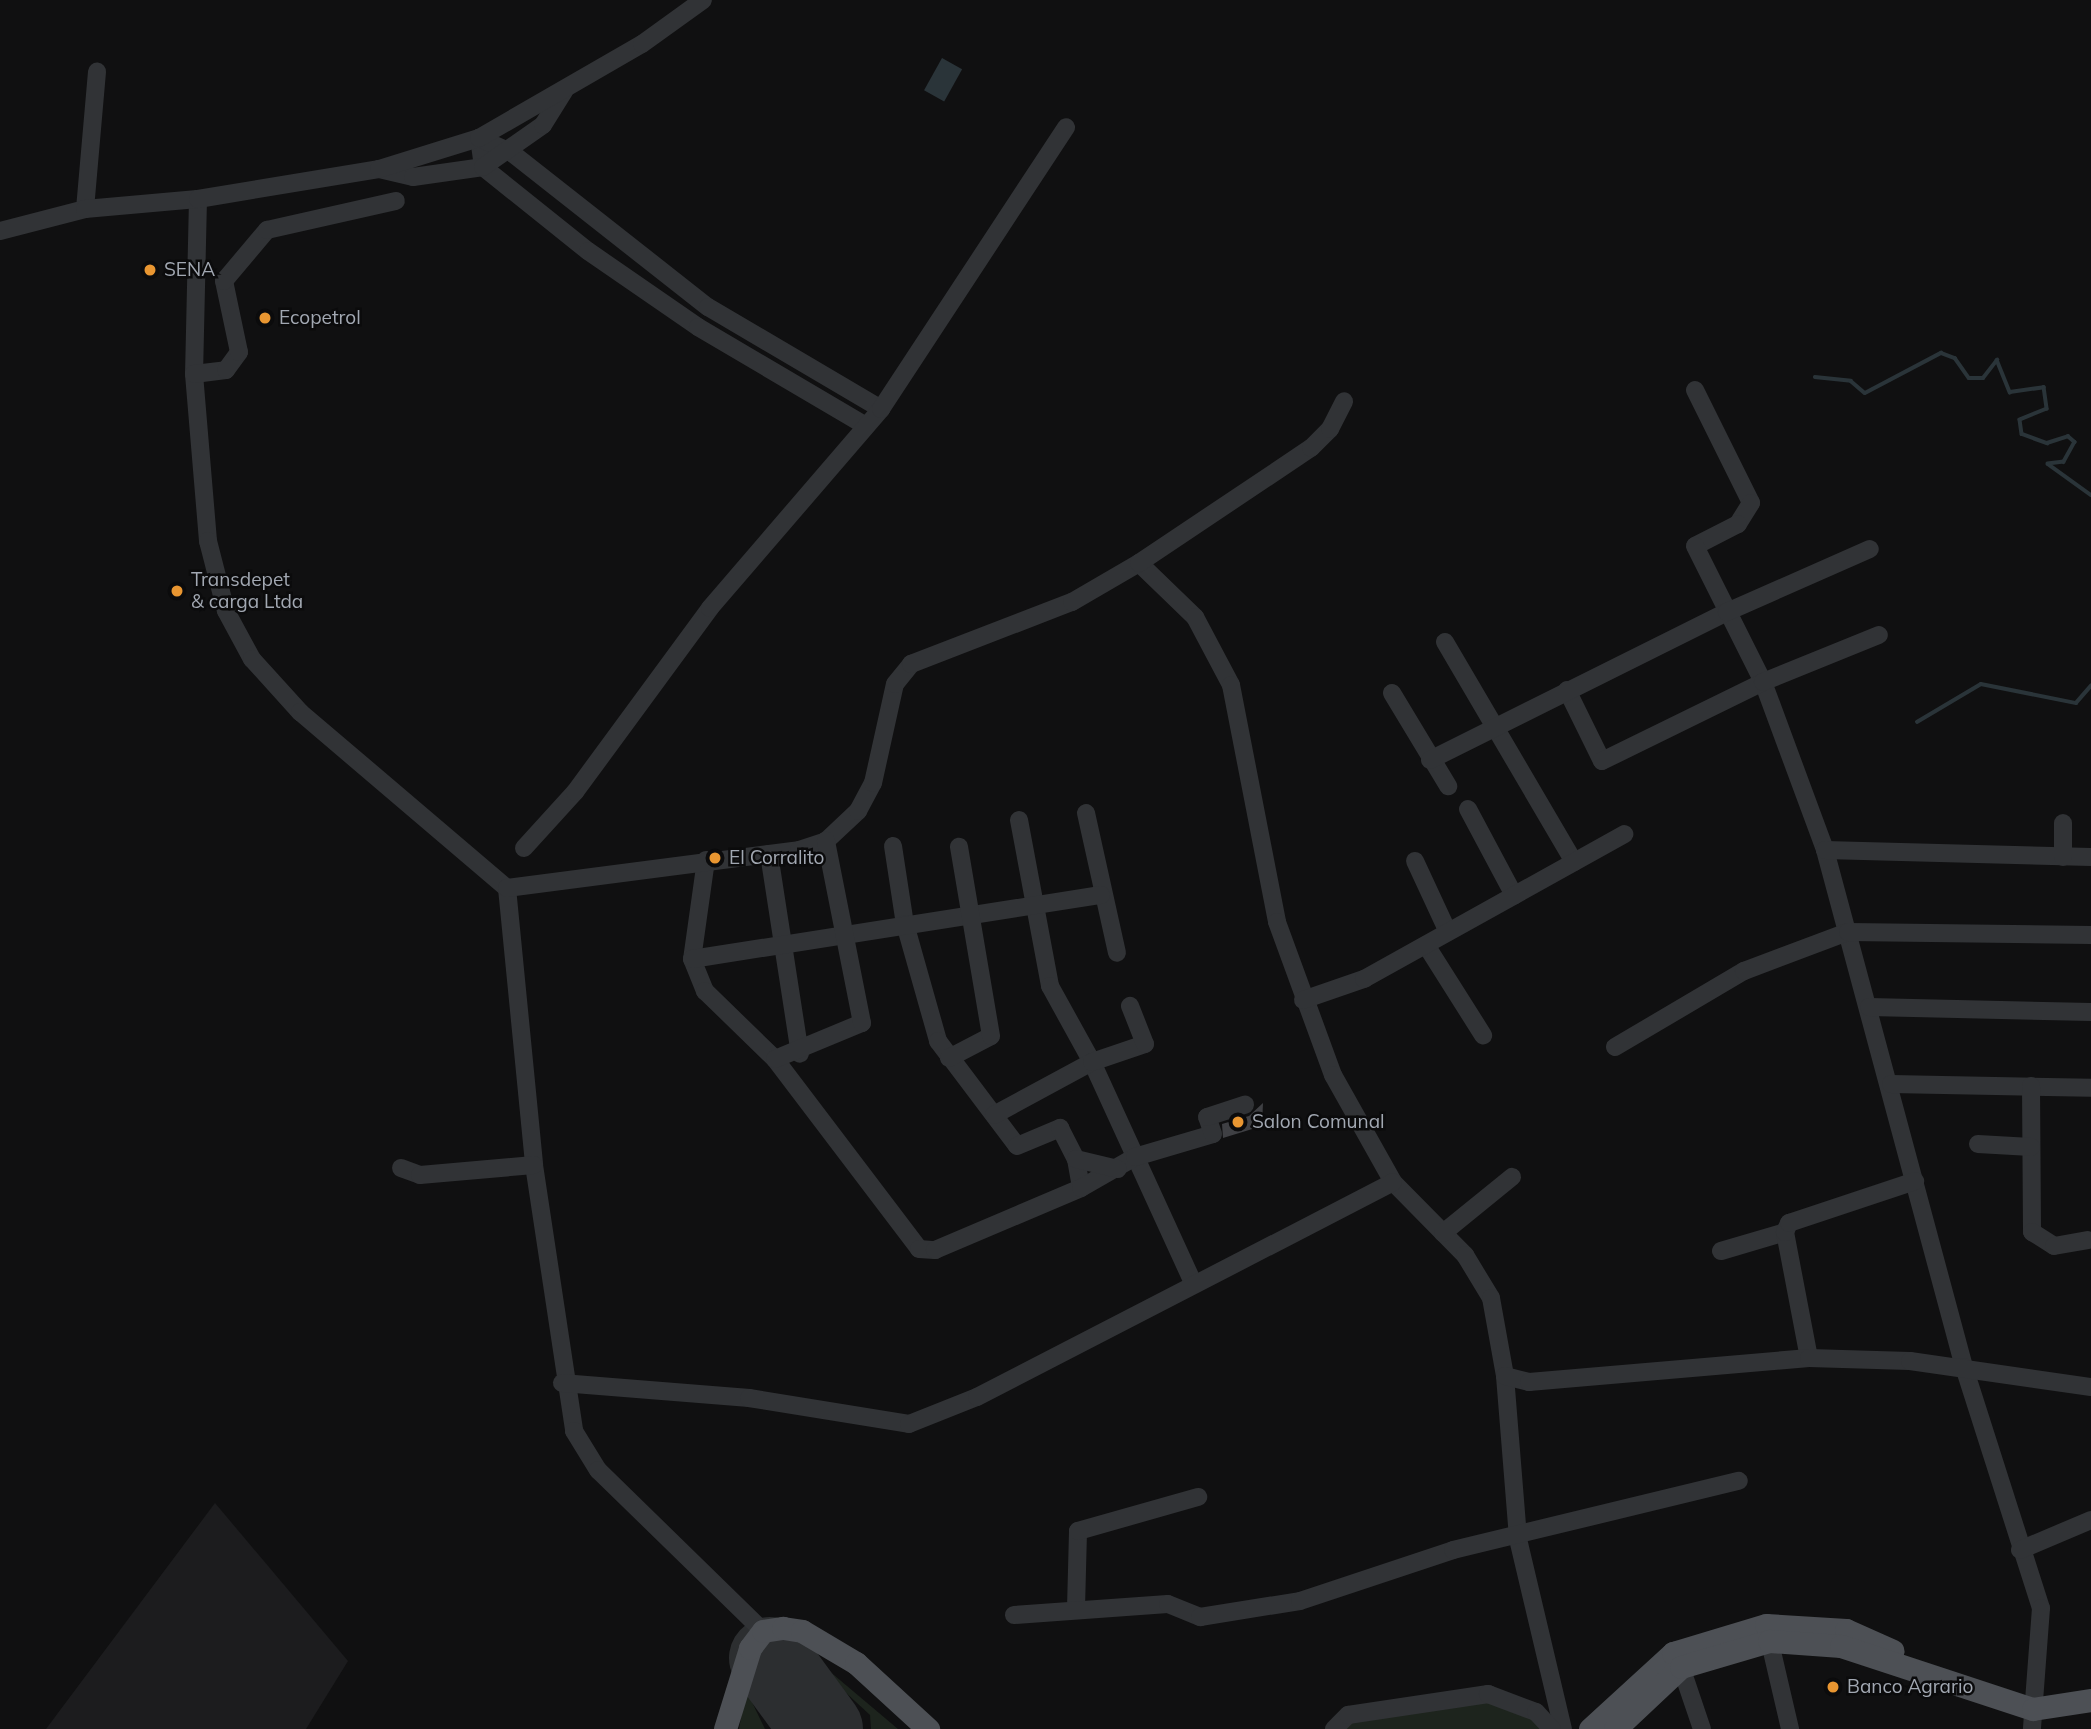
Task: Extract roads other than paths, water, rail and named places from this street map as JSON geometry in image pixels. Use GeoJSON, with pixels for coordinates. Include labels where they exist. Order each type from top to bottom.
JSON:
{"type":"FeatureCollection","features":[{"type":"Feature","properties":{"kind":"main road"},"geometry":{"type":"LineString","coordinates":[[1590,1729],[1673,1653],[1767,1633],[1846,1630],[1886,1645],[1913,1665],[2033,1719],[2091,1700]]}},
{"type":"Feature","properties":{"kind":"main road"},"geometry":{"type":"LineString","coordinates":[[725,1729],[750,1648],[763,1631],[802,1631],[856,1663],[928,1729]]}},
{"type":"Feature","properties":{"kind":"main road"},"geometry":{"type":"LineString","coordinates":[[1615,1729],[1681,1667],[1767,1633]]}},
{"type":"Feature","properties":{"kind":"street"},"geometry":{"type":"LineString","coordinates":[[0,231],[85,209],[198,199],[379,169],[480,138],[565,90],[704,0]]}},
{"type":"Feature","properties":{"kind":"street"},"geometry":{"type":"LineString","coordinates":[[85,209],[97,72]]}},
{"type":"Feature","properties":{"kind":"street"},"geometry":{"type":"LineString","coordinates":[[379,169],[413,177],[483,167],[512,152],[543,125],[565,90]]}},
{"type":"Feature","properties":{"kind":"street"},"geometry":{"type":"LineString","coordinates":[[524,848],[575,792],[710,608],[881,409],[1066,127]]}},
{"type":"Feature","properties":{"kind":"street"},"geometry":{"type":"LineString","coordinates":[[480,138],[512,152],[708,307],[881,409]]}},
{"type":"Feature","properties":{"kind":"street"},"geometry":{"type":"LineString","coordinates":[[480,138],[483,167],[698,327],[866,426]]}},
{"type":"Feature","properties":{"kind":"street"},"geometry":{"type":"LineString","coordinates":[[198,199],[194,374],[208,541],[226,611],[252,659],[300,712],[507,888],[534,1165],[562,1383],[574,1431],[598,1471],[763,1631]]}},
{"type":"Feature","properties":{"kind":"street"},"geometry":{"type":"LineString","coordinates":[[194,374],[226,370],[239,352],[224,281],[267,230],[396,201]]}},
{"type":"Feature","properties":{"kind":"street"},"geometry":{"type":"LineString","coordinates":[[698,327],[708,307]]}},
{"type":"Feature","properties":{"kind":"street"},"geometry":{"type":"LineString","coordinates":[[1695,390],[1751,503],[1738,524],[1696,541],[1727,612],[1763,682],[1825,850],[1891,1084],[1964,1367],[2040,1608],[2033,1719]]}},
{"type":"Feature","properties":{"kind":"street"},"geometry":{"type":"LineString","coordinates":[[507,888],[706,860],[769,854],[826,841],[858,811],[873,783],[891,697],[911,664],[1072,602],[1139,564],[1311,447],[1331,429],[1344,401]]}},
{"type":"Feature","properties":{"kind":"street"},"geometry":{"type":"LineString","coordinates":[[1430,760],[1493,726],[1727,612],[1870,549]]}},
{"type":"Feature","properties":{"kind":"street"},"geometry":{"type":"LineString","coordinates":[[1139,564],[1195,617],[1231,685],[1277,922],[1303,1000],[1333,1075],[1392,1182],[1443,1233],[1491,1298],[1505,1376],[1518,1539],[1563,1729]]}},
{"type":"Feature","properties":{"kind":"street"},"geometry":{"type":"LineString","coordinates":[[1567,691],[1602,761],[1763,682],[1879,635]]}},
{"type":"Feature","properties":{"kind":"street"},"geometry":{"type":"LineString","coordinates":[[1445,642],[1574,862]]}},
{"type":"Feature","properties":{"kind":"street"},"geometry":{"type":"LineString","coordinates":[[1392,693],[1448,786]]}},
{"type":"Feature","properties":{"kind":"street"},"geometry":{"type":"LineString","coordinates":[[1468,809],[1514,895]]}},
{"type":"Feature","properties":{"kind":"street"},"geometry":{"type":"LineString","coordinates":[[1086,813],[1101,895],[1117,953]]}},
{"type":"Feature","properties":{"kind":"street"},"geometry":{"type":"LineString","coordinates":[[1019,820],[1033,909],[1050,986],[1092,1062],[1193,1283]]}},
{"type":"Feature","properties":{"kind":"street"},"geometry":{"type":"LineString","coordinates":[[2063,823],[2063,857]]}},
{"type":"Feature","properties":{"kind":"street"},"geometry":{"type":"LineString","coordinates":[[1303,1000],[1364,979],[1624,834]]}},
{"type":"Feature","properties":{"kind":"street"},"geometry":{"type":"LineString","coordinates":[[775,1059],[800,1054],[862,1023],[826,841]]}},
{"type":"Feature","properties":{"kind":"street"},"geometry":{"type":"LineString","coordinates":[[893,846],[905,925],[929,1024],[949,1058],[1017,1146],[1060,1128],[1076,1159],[1081,1188]]}},
{"type":"Feature","properties":{"kind":"street"},"geometry":{"type":"LineString","coordinates":[[949,1058],[991,1036],[959,847]]}},
{"type":"Feature","properties":{"kind":"street"},"geometry":{"type":"LineString","coordinates":[[1825,850],[2091,857]]}},
{"type":"Feature","properties":{"kind":"street"},"geometry":{"type":"LineString","coordinates":[[769,854],[786,943],[800,1054]]}},
{"type":"Feature","properties":{"kind":"street"},"geometry":{"type":"LineString","coordinates":[[706,860],[692,959],[705,991],[775,1059],[919,1249],[934,1250],[1081,1188],[1135,1157],[1213,1134],[1208,1117],[1245,1105]]}},
{"type":"Feature","properties":{"kind":"street"},"geometry":{"type":"LineString","coordinates":[[1415,861],[1448,932]]}},
{"type":"Feature","properties":{"kind":"street"},"geometry":{"type":"LineString","coordinates":[[692,959],[786,943],[844,937],[905,925],[1033,909],[1101,895]]}},
{"type":"Feature","properties":{"kind":"street"},"geometry":{"type":"LineString","coordinates":[[1615,1047],[1744,971],[1848,932],[2091,934]]}},
{"type":"Feature","properties":{"kind":"street"},"geometry":{"type":"LineString","coordinates":[[1426,944],[1483,1035]]}},
{"type":"Feature","properties":{"kind":"street"},"geometry":{"type":"LineString","coordinates":[[994,1115],[1092,1062],[1145,1044],[1130,1006]]}},
{"type":"Feature","properties":{"kind":"street"},"geometry":{"type":"LineString","coordinates":[[1869,1007],[2091,1012]]}},
{"type":"Feature","properties":{"kind":"street"},"geometry":{"type":"LineString","coordinates":[[1891,1084],[2091,1088]]}},
{"type":"Feature","properties":{"kind":"street"},"geometry":{"type":"LineString","coordinates":[[2031,1086],[2032,1232],[2054,1246],[2087,1240]]}},
{"type":"Feature","properties":{"kind":"street"},"geometry":{"type":"LineString","coordinates":[[1978,1144],[2031,1147]]}},
{"type":"Feature","properties":{"kind":"street"},"geometry":{"type":"LineString","coordinates":[[1076,1159],[1118,1169]]}},
{"type":"Feature","properties":{"kind":"street"},"geometry":{"type":"LineString","coordinates":[[401,1168],[421,1175],[534,1165]]}},
{"type":"Feature","properties":{"kind":"street"},"geometry":{"type":"LineString","coordinates":[[1443,1233],[1512,1177]]}},
{"type":"Feature","properties":{"kind":"street"},"geometry":{"type":"LineString","coordinates":[[1809,1358],[1785,1232],[1789,1223],[1915,1181]]}},
{"type":"Feature","properties":{"kind":"street"},"geometry":{"type":"LineString","coordinates":[[562,1383],[749,1398],[909,1424],[977,1397],[1392,1182]]}},
{"type":"Feature","properties":{"kind":"street"},"geometry":{"type":"LineString","coordinates":[[1721,1251],[1785,1232]]}},
{"type":"Feature","properties":{"kind":"street"},"geometry":{"type":"LineString","coordinates":[[1505,1376],[1530,1382],[1809,1358],[1964,1367],[2091,1387]]}},
{"type":"Feature","properties":{"kind":"street"},"geometry":{"type":"LineString","coordinates":[[1014,1615],[1076,1608],[1168,1604],[1200,1617],[1300,1601],[1373,1572],[1518,1539],[1739,1481]]}},
{"type":"Feature","properties":{"kind":"street"},"geometry":{"type":"LineString","coordinates":[[1076,1608],[1078,1531],[1198,1497]]}},
{"type":"Feature","properties":{"kind":"street"},"geometry":{"type":"LineString","coordinates":[[2020,1550],[2091,1520]]}},
{"type":"Feature","properties":{"kind":"street"},"geometry":{"type":"LineString","coordinates":[[1767,1633],[1790,1729]]}},
{"type":"Feature","properties":{"kind":"street"},"geometry":{"type":"LineString","coordinates":[[1681,1667],[1702,1729]]}},
{"type":"Feature","properties":{"kind":"street"},"geometry":{"type":"LineString","coordinates":[[1334,1729],[1348,1715],[1488,1694],[1536,1712],[1552,1729]]}},
{"type":"Feature","properties":{"kind":"waterway"},"geometry":{"type":"LineString","coordinates":[[1815,377],[1851,381],[1865,393],[1941,353],[1955,358],[1969,378],[1983,378],[1997,360],[2010,392],[2044,387],[2047,409],[2020,420],[2022,434],[2047,443],[2068,436],[2075,442],[2064,462],[2048,464],[2091,495]]}},
{"type":"Feature","properties":{"kind":"waterway"},"geometry":{"type":"LineString","coordinates":[[1917,722],[1981,684],[2076,703],[2091,686]]}},
{"type":"Feature","properties":{"kind":"place","name":"SENA"},"geometry":{"type":"Point","coordinates":[150,270]}},
{"type":"Feature","properties":{"kind":"place","name":"Ecopetrol"},"geometry":{"type":"Point","coordinates":[265,318]}},
{"type":"Feature","properties":{"kind":"place","name":"Transdepet & carga Ltda"},"geometry":{"type":"Point","coordinates":[177,591]}},
{"type":"Feature","properties":{"kind":"place","name":"El Corralito"},"geometry":{"type":"Point","coordinates":[715,858]}},
{"type":"Feature","properties":{"kind":"place","name":"Salon Comunal"},"geometry":{"type":"Point","coordinates":[1238,1122]}},
{"type":"Feature","properties":{"kind":"place","name":"Banco Agrario"},"geometry":{"type":"Point","coordinates":[1833,1687]}}]}
